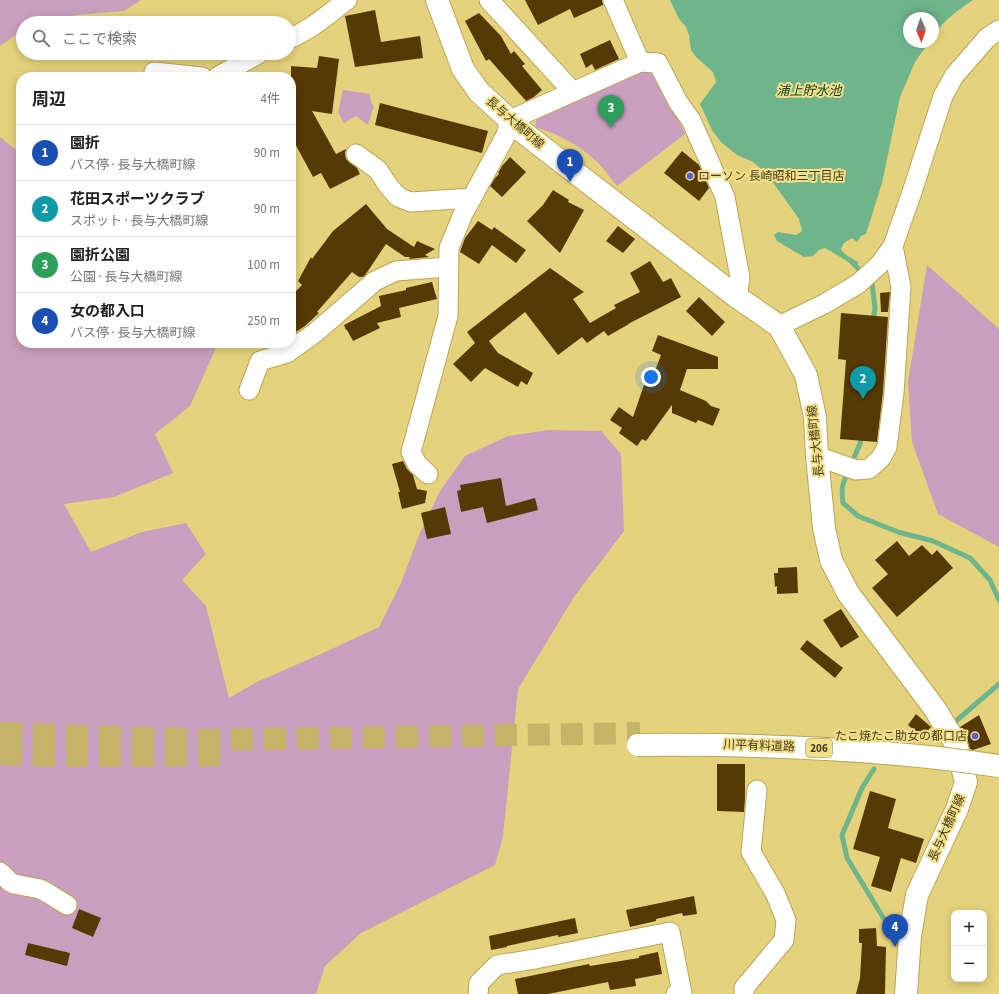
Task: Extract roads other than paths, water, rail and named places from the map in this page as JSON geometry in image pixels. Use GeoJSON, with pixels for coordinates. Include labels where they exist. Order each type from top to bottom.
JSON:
{"type":"FeatureCollection","features":[{"type":"Feature","properties":{"kind":"main road","name":"長与大橋町線"},"geometry":{"type":"LineString","coordinates":[[438,0],[463,69],[479,92],[524,133],[737,297],[779,326],[806,375],[815,417],[824,528],[831,560],[848,593],[936,709],[956,744],[966,782],[957,809],[917,895],[910,936],[906,994]]}},
{"type":"Feature","properties":{"kind":"main road","name":"川平有料道路"},"geometry":{"type":"LineString","coordinates":[[999,756],[898,744],[750,734],[639,739],[741,746],[897,753],[999,766]]}},
{"type":"Feature","properties":{"kind":"street"},"geometry":{"type":"LineString","coordinates":[[296,36],[347,0]]}},
{"type":"Feature","properties":{"kind":"street"},"geometry":{"type":"LineString","coordinates":[[489,0],[573,92]]}},
{"type":"Feature","properties":{"kind":"street"},"geometry":{"type":"LineString","coordinates":[[613,0],[640,62]]}},
{"type":"Feature","properties":{"kind":"street"},"geometry":{"type":"LineString","coordinates":[[779,326],[824,304],[858,284],[880,264],[893,246],[943,96],[954,76],[986,38],[999,30]]}},
{"type":"Feature","properties":{"kind":"street"},"geometry":{"type":"LineString","coordinates":[[226,72],[247,60]]}},
{"type":"Feature","properties":{"kind":"street"},"geometry":{"type":"LineString","coordinates":[[428,474],[417,464],[411,452],[448,316],[449,248],[463,214],[506,135],[510,120],[640,62],[658,63],[678,102],[691,120],[724,197],[740,278],[737,297]]}},
{"type":"Feature","properties":{"kind":"street"},"geometry":{"type":"LineString","coordinates":[[356,154],[378,170],[398,197],[411,202],[472,198]]}},
{"type":"Feature","properties":{"kind":"street"},"geometry":{"type":"LineString","coordinates":[[817,456],[848,467],[869,469],[881,458],[887,447],[894,393],[901,287],[893,246]]}},
{"type":"Feature","properties":{"kind":"street"},"geometry":{"type":"LineString","coordinates":[[296,346],[316,332],[375,281],[396,271],[448,267]]}},
{"type":"Feature","properties":{"kind":"street"},"geometry":{"type":"LineString","coordinates":[[249,390],[260,361],[287,353],[294,348]]}},
{"type":"Feature","properties":{"kind":"street"},"geometry":{"type":"LineString","coordinates":[[744,994],[744,988],[784,940],[786,920],[775,893],[751,852],[757,790]]}},
{"type":"Feature","properties":{"kind":"street"},"geometry":{"type":"LineString","coordinates":[[0,872],[14,884],[40,889],[67,905]]}},
{"type":"Feature","properties":{"kind":"street"},"geometry":{"type":"LineString","coordinates":[[478,994],[479,983],[497,965],[535,959],[670,932],[682,993],[676,994]]}},
{"type":"Feature","properties":{"kind":"water","name":"浦上貯水池"},"geometry":{"type":"Polygon","coordinates":[[[670,0],[973,0],[951,16],[939,28],[939,12],[903,12],[903,48],[925,48],[915,62],[900,97],[882,183],[866,234],[861,236],[857,242],[852,238],[844,243],[841,249],[858,262],[858,265],[852,264],[825,248],[819,250],[813,256],[804,257],[777,241],[774,235],[778,232],[796,235],[802,231],[799,219],[774,184],[761,169],[753,162],[737,155],[721,142],[712,130],[700,104],[716,82],[713,72],[696,57],[691,50],[689,35],[686,27],[679,19],[670,0]]]}},
{"type":"Feature","properties":{"kind":"waterway"},"geometry":{"type":"LineString","coordinates":[[850,260],[872,283],[875,308],[873,321]]}},
{"type":"Feature","properties":{"kind":"waterway"},"geometry":{"type":"LineString","coordinates":[[851,464],[860,444],[861,435]]}},
{"type":"Feature","properties":{"kind":"waterway"},"geometry":{"type":"LineString","coordinates":[[848,472],[842,487],[843,503],[858,516],[898,532],[933,541],[970,558],[990,580],[999,600]]}},
{"type":"Feature","properties":{"kind":"waterway"},"geometry":{"type":"LineString","coordinates":[[956,721],[999,684]]}},
{"type":"Feature","properties":{"kind":"waterway"},"geometry":{"type":"LineString","coordinates":[[874,769],[862,788],[842,835],[847,858],[884,919]]}},
{"type":"Feature","properties":{"kind":"tunnel"},"geometry":{"type":"LineString","coordinates":[[0,733],[207,740],[640,733]]}},
{"type":"Feature","properties":{"kind":"tunnel"},"geometry":{"type":"LineString","coordinates":[[0,754],[41,756],[231,755]]}},
{"type":"Feature","properties":{"kind":"place","name":"園折公園"},"geometry":{"type":"Point","coordinates":[611,128]}},
{"type":"Feature","properties":{"kind":"place","name":"ローソン 長崎昭和三丁目店"},"geometry":{"type":"Point","coordinates":[690,176]}},
{"type":"Feature","properties":{"kind":"place","name":"園折"},"geometry":{"type":"Point","coordinates":[570,182]}},
{"type":"Feature","properties":{"kind":"place","name":"花田スポーツクラブ"},"geometry":{"type":"Point","coordinates":[863,399]}},
{"type":"Feature","properties":{"kind":"place","name":"たこ焼たこ助女の都口店"},"geometry":{"type":"Point","coordinates":[975,736]}},
{"type":"Feature","properties":{"kind":"place","name":"女の都入口"},"geometry":{"type":"Point","coordinates":[895,947]}}]}
